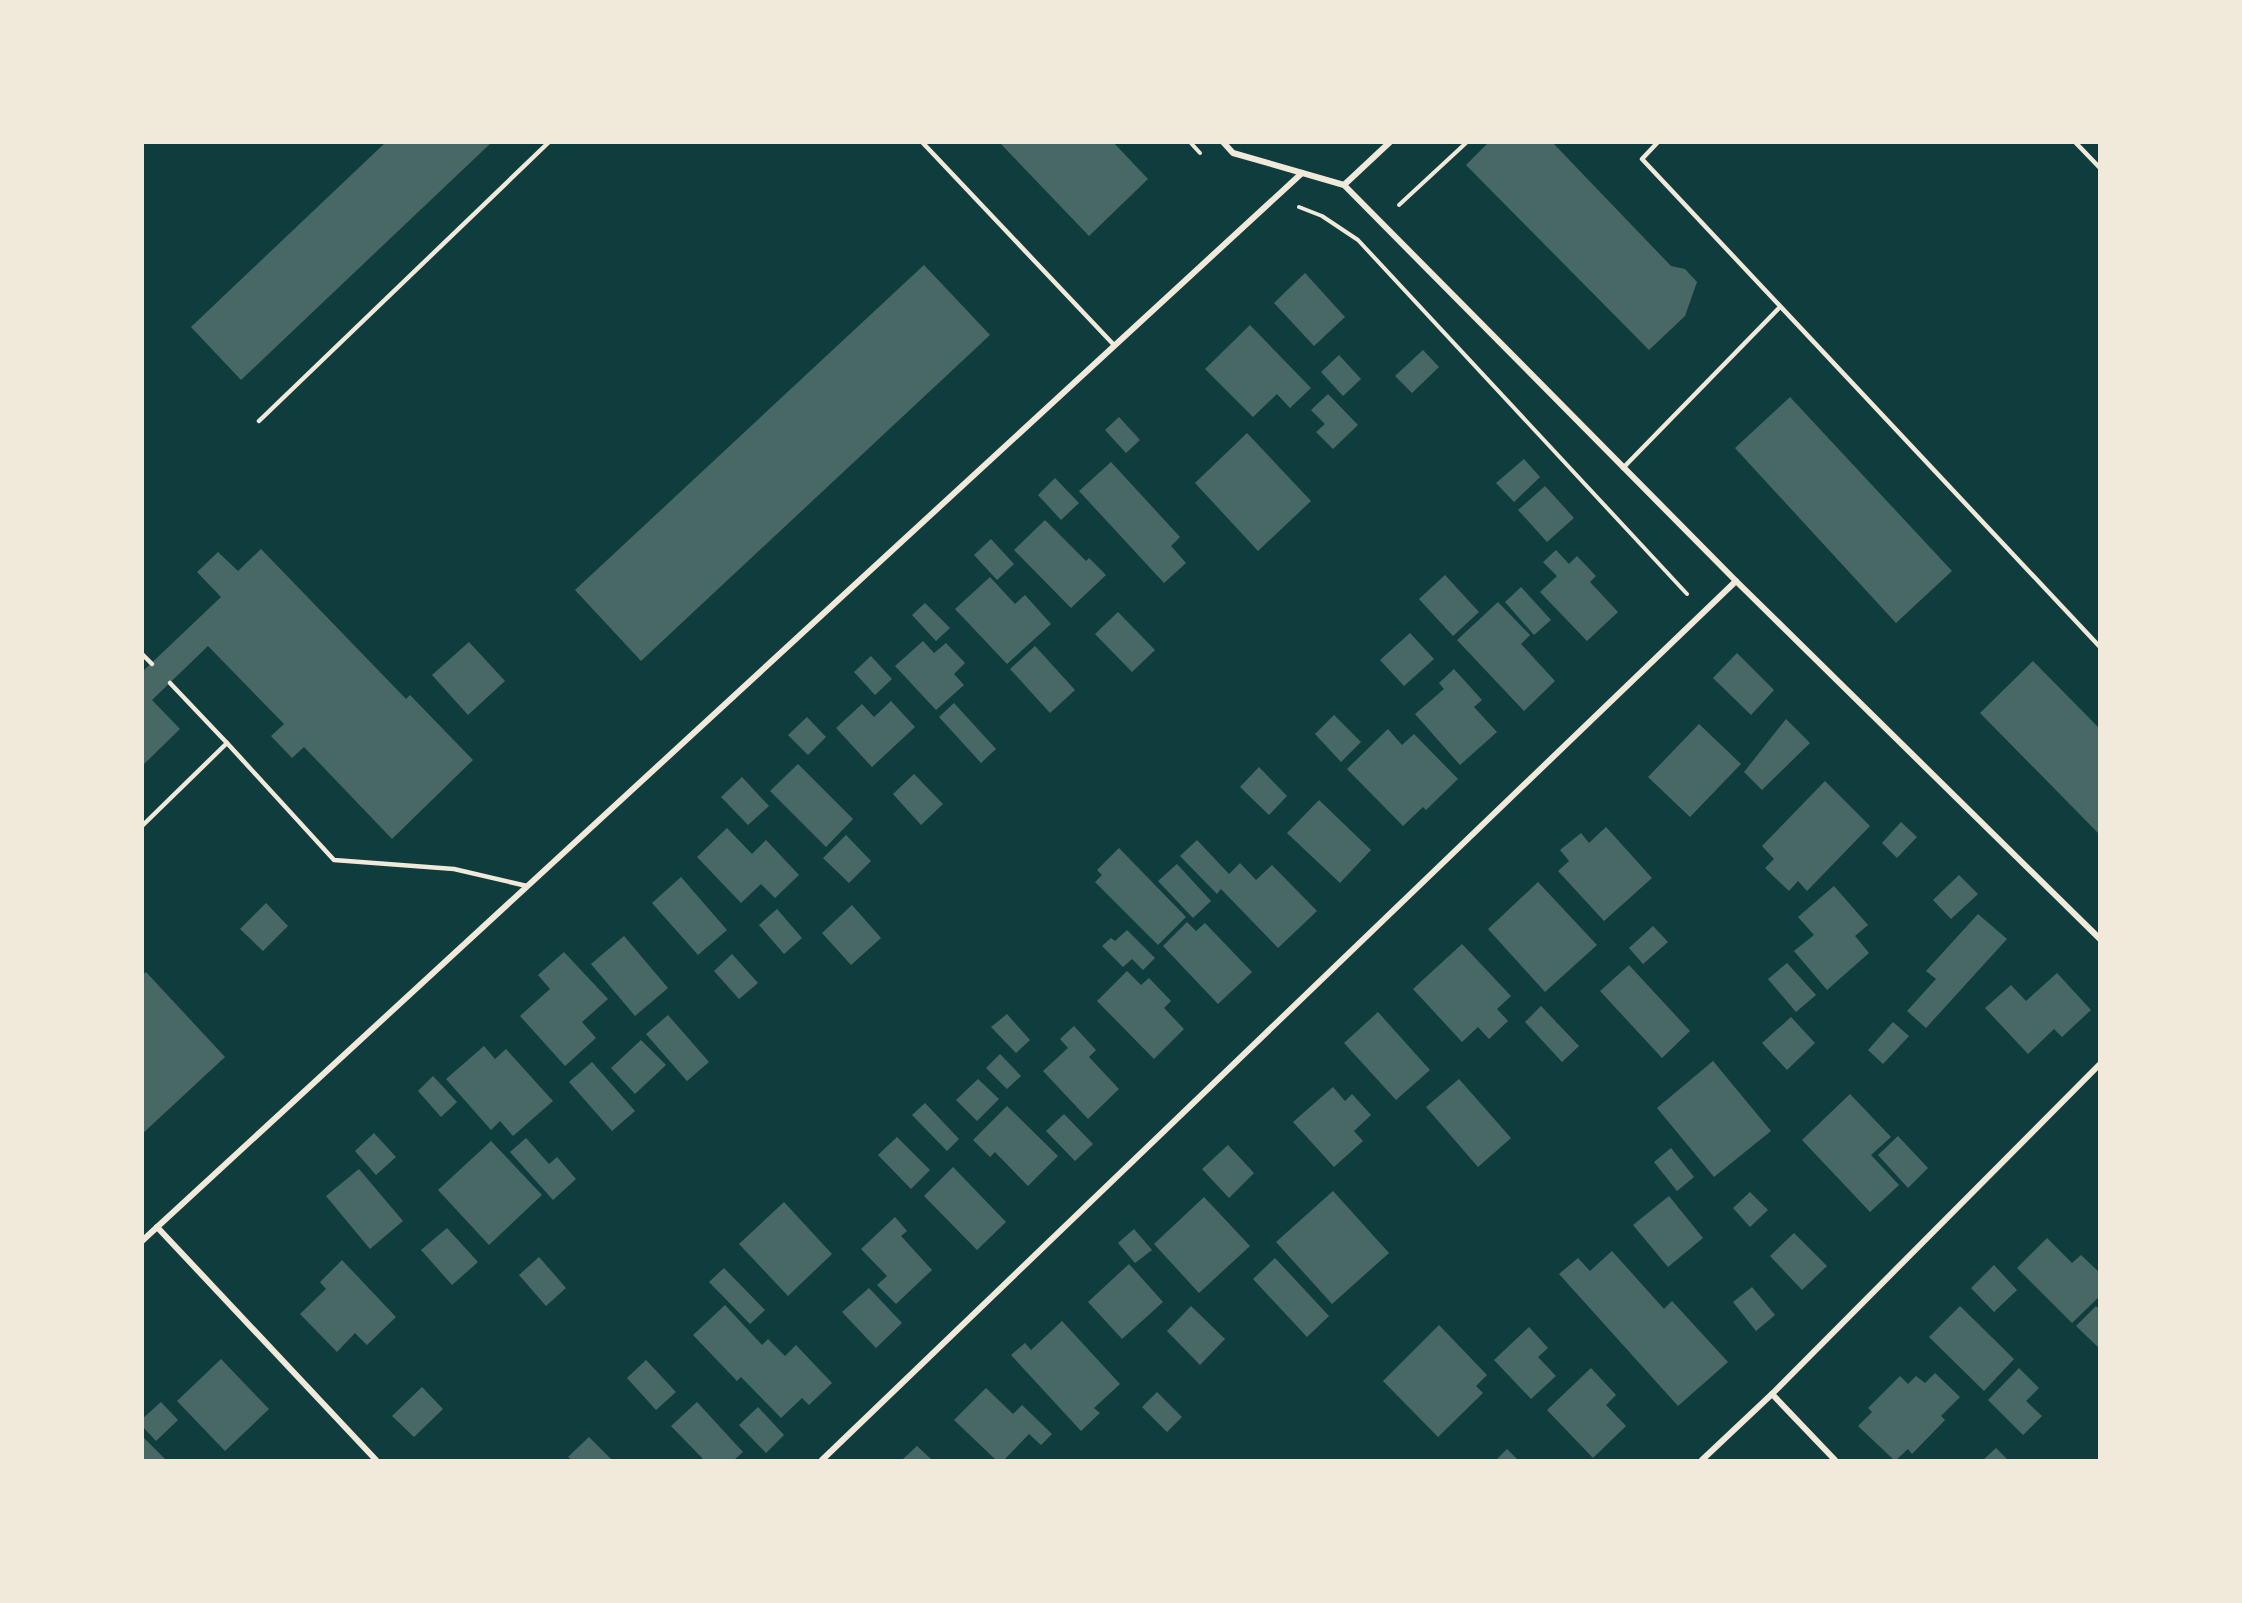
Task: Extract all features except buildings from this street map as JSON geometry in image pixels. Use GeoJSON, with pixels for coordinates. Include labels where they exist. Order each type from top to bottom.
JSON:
{"type":"FeatureCollection","features":[{"type":"Feature","properties":{"kind":"street"},"geometry":{"type":"LineString","coordinates":[[1223,142],[1233,153],[1344,185],[1736,581],[2100,939]]}},
{"type":"Feature","properties":{"kind":"street"},"geometry":{"type":"LineString","coordinates":[[1344,185],[1390,142]]}},
{"type":"Feature","properties":{"kind":"street"},"geometry":{"type":"LineString","coordinates":[[142,1241],[1302,173]]}},
{"type":"Feature","properties":{"kind":"street"},"geometry":{"type":"LineString","coordinates":[[822,1461],[1736,581]]}},
{"type":"Feature","properties":{"kind":"street"},"geometry":{"type":"LineString","coordinates":[[1702,1461],[1772,1394],[2100,1064]]}},
{"type":"Feature","properties":{"kind":"street"},"geometry":{"type":"LineString","coordinates":[[157,1227],[376,1461]]}},
{"type":"Feature","properties":{"kind":"street"},"geometry":{"type":"LineString","coordinates":[[1772,1394],[1835,1461]]}},
{"type":"Feature","properties":{"kind":"lane"},"geometry":{"type":"LineString","coordinates":[[259,421],[549,142]]}},
{"type":"Feature","properties":{"kind":"lane"},"geometry":{"type":"LineString","coordinates":[[922,142],[1114,345]]}},
{"type":"Feature","properties":{"kind":"lane"},"geometry":{"type":"LineString","coordinates":[[1658,142],[1642,159],[2100,647]]}},
{"type":"Feature","properties":{"kind":"lane"},"geometry":{"type":"LineString","coordinates":[[2075,142],[2100,168]]}},
{"type":"Feature","properties":{"kind":"lane"},"geometry":{"type":"LineString","coordinates":[[1623,468],[1780,307]]}},
{"type":"Feature","properties":{"kind":"lane"},"geometry":{"type":"LineString","coordinates":[[142,654],[152,664]]}},
{"type":"Feature","properties":{"kind":"lane"},"geometry":{"type":"LineString","coordinates":[[170,683],[334,860],[454,870],[527,886]]}},
{"type":"Feature","properties":{"kind":"lane"},"geometry":{"type":"LineString","coordinates":[[142,826],[227,743]]}},
{"type":"Feature","properties":{"kind":"path"},"geometry":{"type":"LineString","coordinates":[[1399,205],[1467,142]]}},
{"type":"Feature","properties":{"kind":"path"},"geometry":{"type":"LineString","coordinates":[[1322,216],[1358,240],[1704,613]]}}]}
